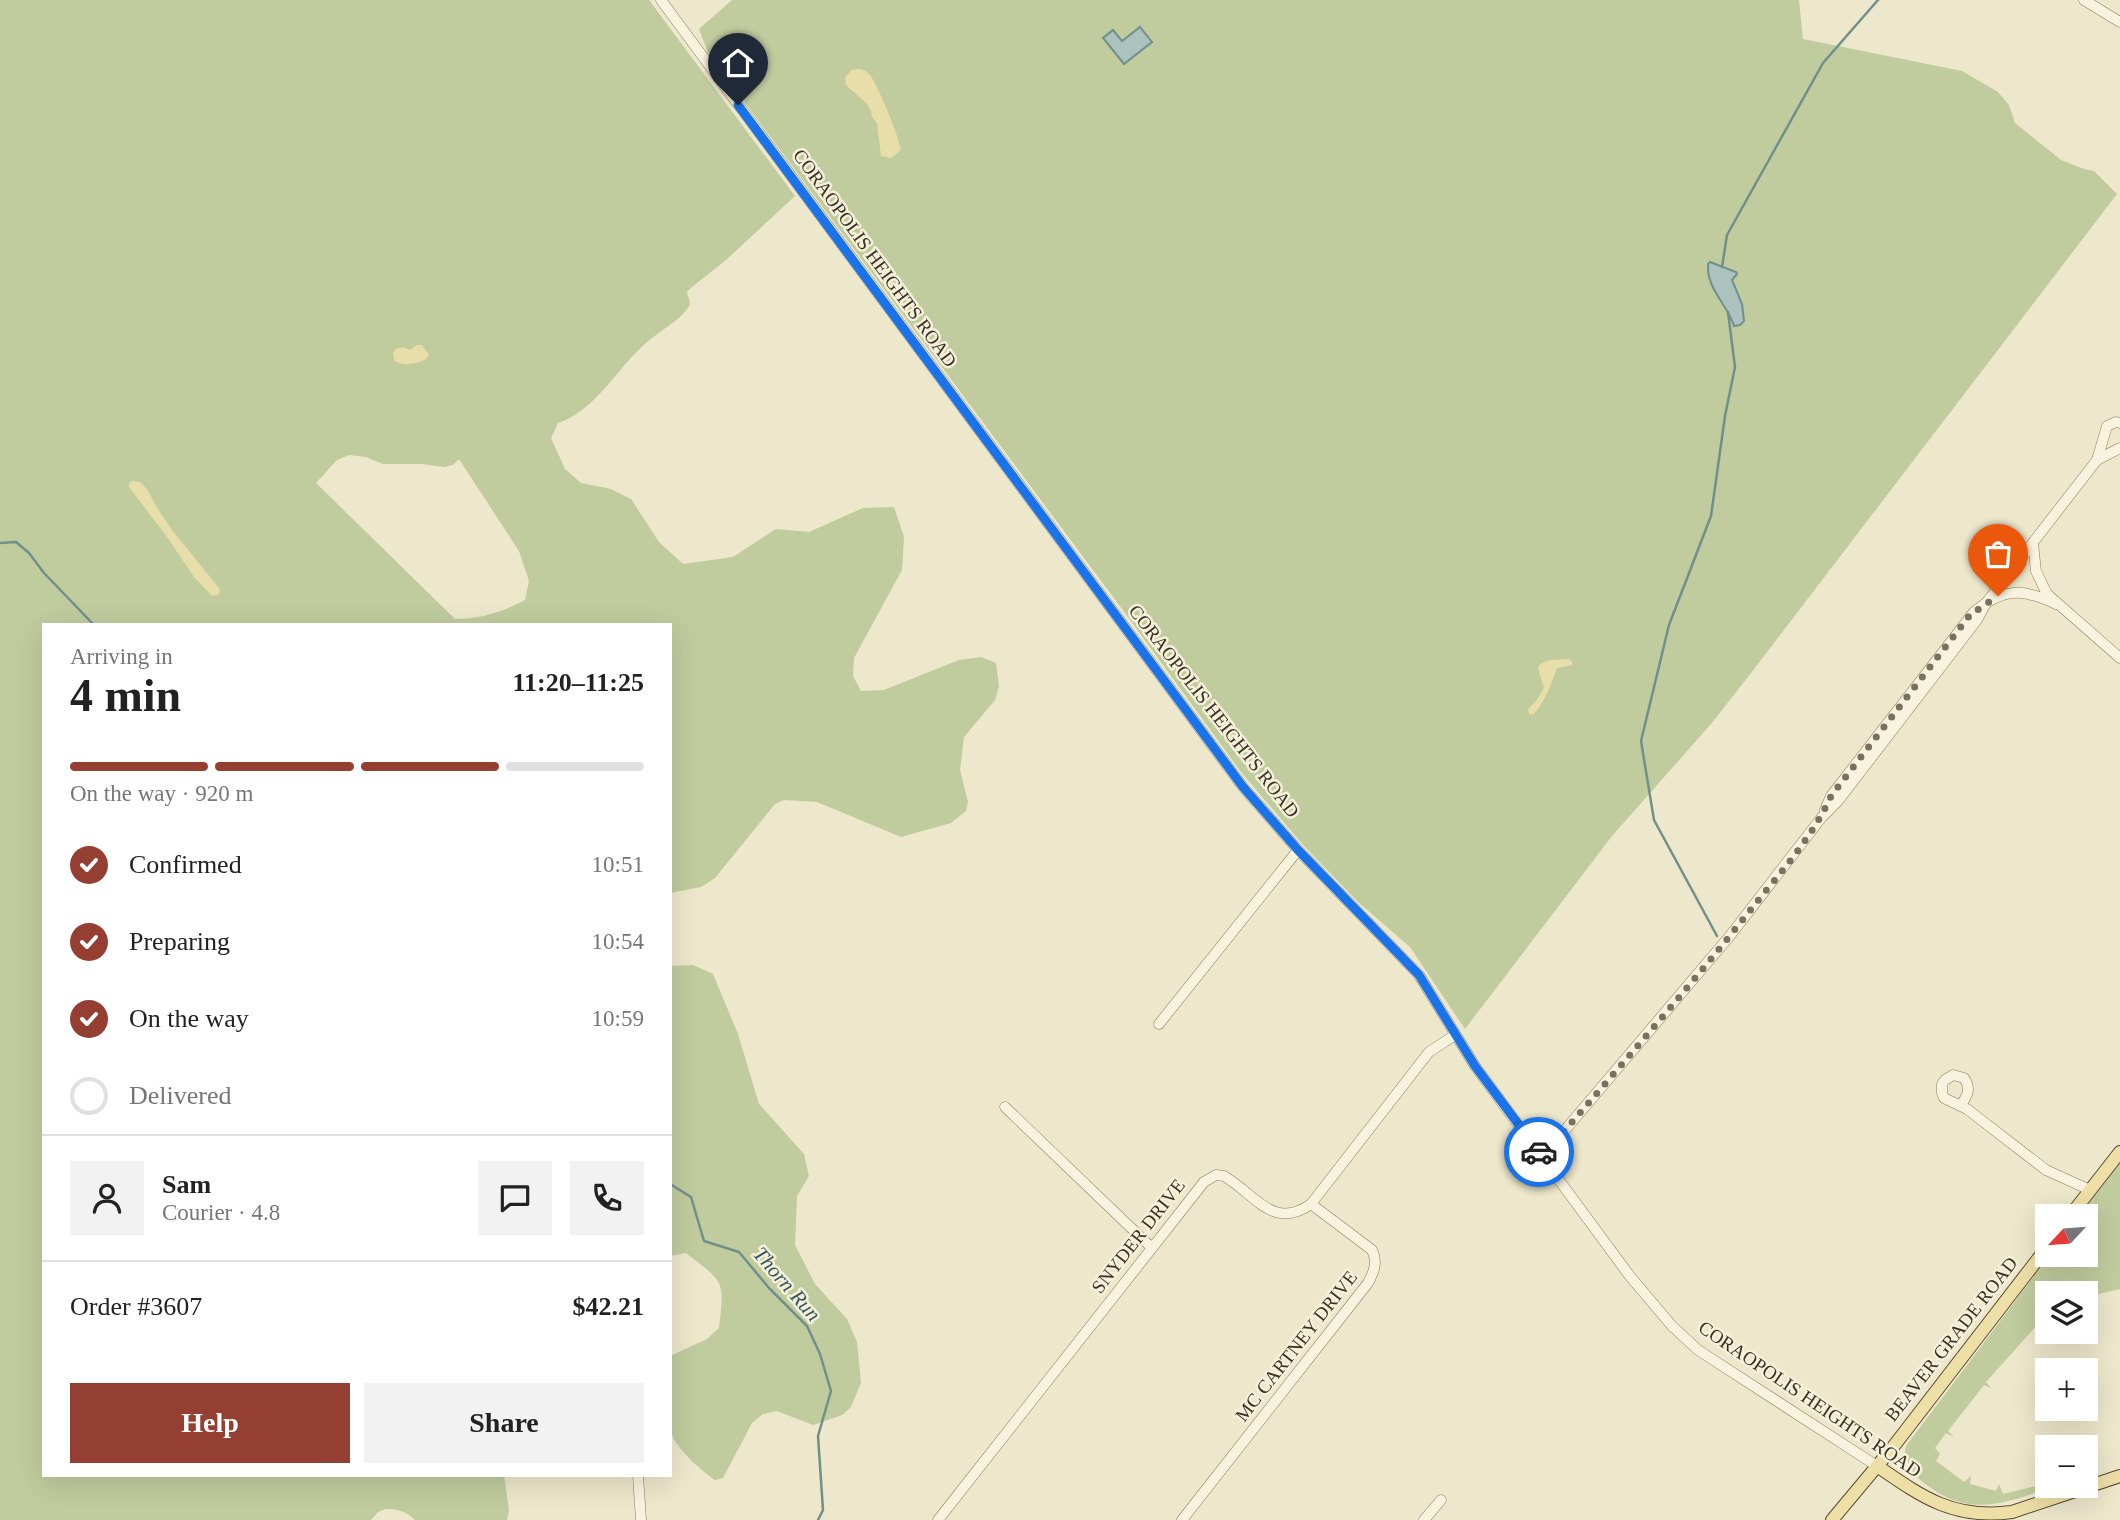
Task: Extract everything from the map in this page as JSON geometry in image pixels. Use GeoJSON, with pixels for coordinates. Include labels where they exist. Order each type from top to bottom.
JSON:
{"type":"FeatureCollection","features":[{"type":"Feature","properties":{"kind":"main road"},"geometry":{"type":"LineString","coordinates":[[2080,1204],[2120,1152]]}},
{"type":"Feature","properties":{"kind":"main road","name":"BEAVER GRADE ROAD"},"geometry":{"type":"LineString","coordinates":[[1832,1520],[2035,1263]]}},
{"type":"Feature","properties":{"kind":"main road","name":"CORAOPOLIS HEIGHTS ROAD"},"geometry":{"type":"LineString","coordinates":[[1877,1466],[1932,1503],[1955,1512],[1977,1516],[2012,1512],[2120,1476]]}},
{"type":"Feature","properties":{"kind":"street","name":"CORAOPOLIS HEIGHTS ROAD"},"geometry":{"type":"LineString","coordinates":[[660,0],[1243,787],[1298,850],[1419,975],[1475,1066],[1629,1275],[1681,1335],[1720,1365],[1877,1466]]}},
{"type":"Feature","properties":{"kind":"street"},"geometry":{"type":"LineString","coordinates":[[2084,0],[2120,22]]}},
{"type":"Feature","properties":{"kind":"street"},"geometry":{"type":"LineString","coordinates":[[1986,603],[2097,460],[2107,426],[2120,423]]}},
{"type":"Feature","properties":{"kind":"street"},"geometry":{"type":"LineString","coordinates":[[2097,460],[2120,448]]}},
{"type":"Feature","properties":{"kind":"street"},"geometry":{"type":"LineString","coordinates":[[2033,544],[2036,571],[2047,594],[2120,658]]}},
{"type":"Feature","properties":{"kind":"street"},"geometry":{"type":"LineString","coordinates":[[1543,1156],[1729,937],[1822,817],[1831,796],[1970,615],[1998,596],[2018,591],[2056,604]]}},
{"type":"Feature","properties":{"kind":"street"},"geometry":{"type":"LineString","coordinates":[[1159,1024],[1298,850]]}},
{"type":"Feature","properties":{"kind":"street"},"geometry":{"type":"LineString","coordinates":[[1311,1203],[1420,1063],[1434,1048],[1455,1035]]}},
{"type":"Feature","properties":{"kind":"street"},"geometry":{"type":"LineString","coordinates":[[1961,1105],[2046,1170],[2091,1190]]}},
{"type":"Feature","properties":{"kind":"street"},"geometry":{"type":"LineString","coordinates":[[1005,1107],[1151,1247]]}},
{"type":"Feature","properties":{"kind":"street","name":"SNYDER DRIVE"},"geometry":{"type":"LineString","coordinates":[[938,1520],[1151,1247],[1210,1177],[1216,1175],[1231,1181],[1279,1214],[1293,1213],[1311,1203]]}},
{"type":"Feature","properties":{"kind":"street","name":"MC CARTNEY DRIVE"},"geometry":{"type":"LineString","coordinates":[[1182,1520],[1372,1276],[1376,1258],[1372,1250],[1311,1203]]}},
{"type":"Feature","properties":{"kind":"street"},"geometry":{"type":"LineString","coordinates":[[638,1477],[641,1520]]}},
{"type":"Feature","properties":{"kind":"street"},"geometry":{"type":"LineString","coordinates":[[1424,1520],[1441,1500]]}},
{"type":"Feature","properties":{"kind":"green space"},"geometry":{"type":"Polygon","coordinates":[[[0,0],[649,0],[795,196],[687,292],[690,304],[684,313],[646,343],[583,409],[558,423],[551,438],[565,469],[581,483],[611,489],[631,499],[659,542],[683,564],[733,557],[776,529],[809,532],[863,508],[894,507],[904,537],[902,570],[854,658],[853,676],[861,691],[884,690],[959,660],[981,657],[996,663],[999,686],[995,700],[964,737],[960,770],[968,802],[966,811],[951,823],[901,837],[817,802],[784,800],[775,804],[715,878],[701,887],[672,893],[672,623],[42,623],[42,1477],[504,1477],[509,1510],[507,1520],[415,1520],[403,1512],[389,1509],[379,1512],[371,1520],[0,1520],[0,0]],[[349,455],[337,460],[316,483],[455,619],[491,614],[525,600],[529,581],[519,551],[459,459],[453,465],[444,467],[383,464],[366,457],[349,455]]]}},
{"type":"Feature","properties":{"kind":"green space"},"geometry":{"type":"Polygon","coordinates":[[[732,0],[1799,0],[1803,39],[1962,71],[1998,92],[2009,105],[2015,123],[2061,160],[2094,171],[2117,194],[1751,673],[1711,724],[1612,836],[1465,1029],[1410,947],[1358,902],[1304,846],[1241,772],[708,53],[699,29],[732,0]]]}},
{"type":"Feature","properties":{"kind":"green space"},"geometry":{"type":"Polygon","coordinates":[[[693,965],[713,974],[738,1034],[759,1104],[804,1154],[809,1176],[797,1196],[795,1245],[815,1284],[847,1319],[857,1342],[861,1383],[851,1407],[842,1415],[813,1425],[777,1411],[763,1414],[752,1423],[723,1478],[715,1480],[680,1448],[672,1433],[672,1355],[707,1339],[719,1328],[722,1300],[715,1277],[686,1253],[672,1256],[672,966],[693,965]]]}},
{"type":"Feature","properties":{"kind":"green space"},"geometry":{"type":"Polygon","coordinates":[[[2120,1163],[2120,1289],[2098,1294],[2098,1281],[2035,1281],[2035,1327],[1986,1382],[1991,1388],[1984,1385],[1948,1431],[1954,1437],[1946,1433],[1935,1448],[1940,1454],[1936,1461],[1964,1482],[1971,1476],[1970,1484],[1996,1491],[1999,1484],[2003,1494],[2035,1486],[2035,1493],[1985,1505],[1956,1501],[1942,1495],[1915,1475],[1908,1461],[1903,1461],[1906,1446],[2041,1267],[2098,1267],[2098,1204],[2088,1204],[2120,1163]]]}},
{"type":"Feature","properties":{"kind":"sand"},"geometry":{"type":"Polygon","coordinates":[[[859,69],[873,80],[896,134],[901,150],[891,158],[881,156],[877,123],[867,104],[846,85],[845,77],[852,70],[859,69]]]}},
{"type":"Feature","properties":{"kind":"sand"},"geometry":{"type":"Polygon","coordinates":[[[422,345],[429,355],[425,360],[405,364],[394,360],[393,353],[396,349],[403,347],[410,350],[422,345]]]}},
{"type":"Feature","properties":{"kind":"sand"},"geometry":{"type":"Polygon","coordinates":[[[132,481],[140,482],[147,489],[173,531],[219,588],[217,595],[212,596],[194,577],[129,487],[132,481]]]}},
{"type":"Feature","properties":{"kind":"sand"},"geometry":{"type":"Polygon","coordinates":[[[1569,659],[1572,665],[1557,668],[1542,703],[1534,714],[1529,714],[1528,709],[1544,688],[1538,668],[1540,664],[1550,660],[1569,659]]]}},
{"type":"Feature","properties":{"kind":"water"},"geometry":{"type":"Polygon","coordinates":[[[1140,27],[1152,42],[1124,64],[1103,38],[1113,30],[1122,41],[1140,27]]]}},
{"type":"Feature","properties":{"kind":"water"},"geometry":{"type":"Polygon","coordinates":[[[1710,262],[1737,274],[1732,280],[1742,304],[1744,321],[1740,325],[1734,326],[1710,281],[1710,262]]]}},
{"type":"Feature","properties":{"kind":"waterway"},"geometry":{"type":"LineString","coordinates":[[1722,267],[1727,235],[1823,63],[1878,0]]}},
{"type":"Feature","properties":{"kind":"waterway"},"geometry":{"type":"LineString","coordinates":[[1717,936],[1654,820],[1641,741],[1669,625],[1711,516],[1735,367],[1728,312]]}},
{"type":"Feature","properties":{"kind":"waterway","name":"Thorn Run"},"geometry":{"type":"LineString","coordinates":[[0,543],[16,542],[29,553],[44,573],[92,623]]}},
{"type":"Feature","properties":{"kind":"waterway","name":"Thorn Run"},"geometry":{"type":"LineString","coordinates":[[672,1185],[691,1197],[704,1241],[739,1252],[769,1288],[807,1326],[820,1354],[831,1391],[818,1436],[823,1510],[818,1520]]}},
{"type":"Feature","properties":{"kind":"way so far"},"geometry":{"type":"LineString","coordinates":[[1539,1152],[1543,1156],[1729,937],[1822,817],[1831,796],[1970,615],[1998,596]]}},
{"type":"Feature","properties":{"kind":"route"},"geometry":{"type":"LineString","coordinates":[[738,105],[1243,787],[1298,850],[1419,975],[1475,1066],[1539,1152]]}}]}
